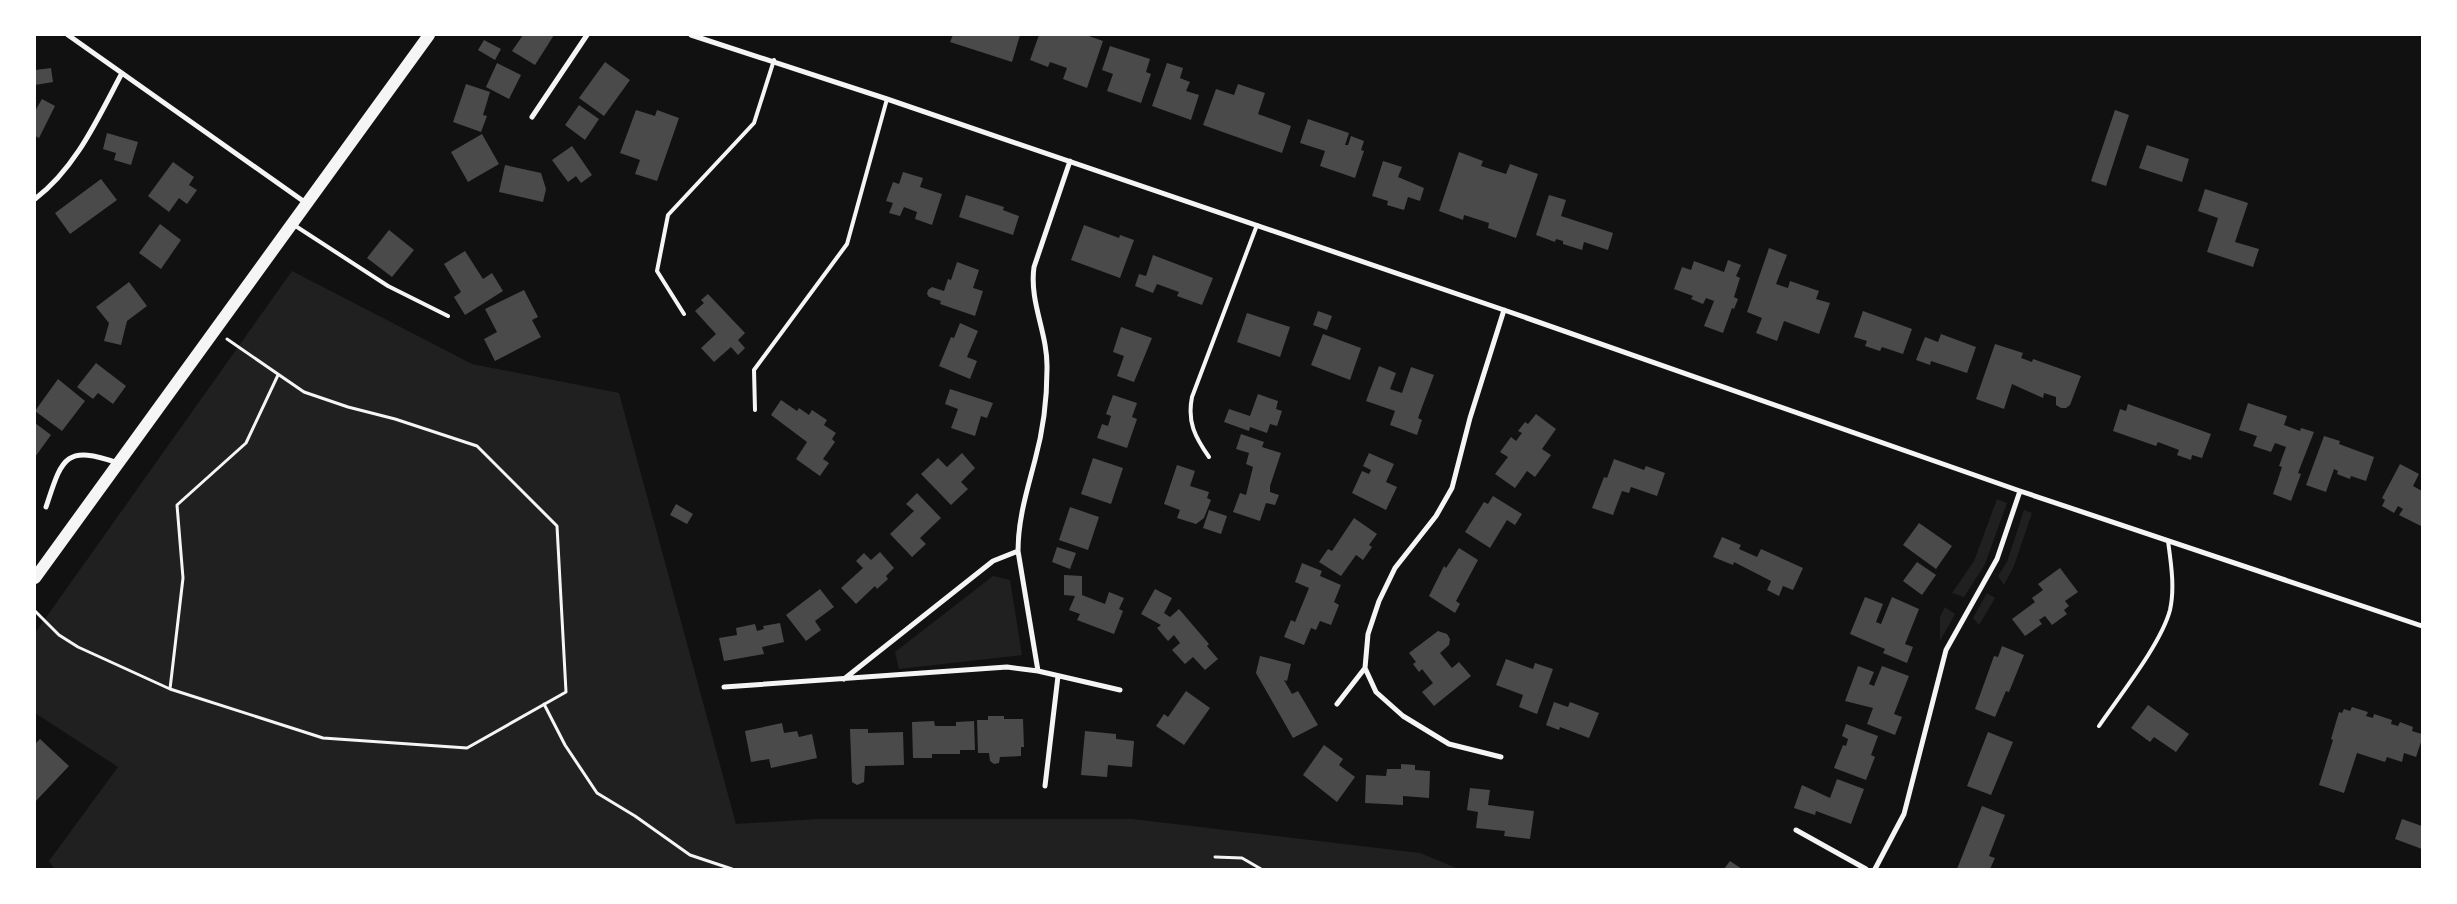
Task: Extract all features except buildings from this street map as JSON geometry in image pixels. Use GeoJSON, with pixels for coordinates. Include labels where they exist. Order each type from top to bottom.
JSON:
{"type":"FeatureCollection","features":[{"type":"Feature","properties":{"kind":"main road"},"geometry":{"type":"LineString","coordinates":[[35,578],[429,35]]}},
{"type":"Feature","properties":{"kind":"street"},"geometry":{"type":"LineString","coordinates":[[68,35],[307,204]]}},
{"type":"Feature","properties":{"kind":"street"},"geometry":{"type":"LineString","coordinates":[[532,117],[586,35]]}},
{"type":"Feature","properties":{"kind":"street"},"geometry":{"type":"LineString","coordinates":[[691,35],[774,60],[1070,161],[1504,310],[2020,491],[2422,626]]}},
{"type":"Feature","properties":{"kind":"street"},"geometry":{"type":"LineString","coordinates":[[35,200],[45,192],[82,148],[122,73]]}},
{"type":"Feature","properties":{"kind":"street"},"geometry":{"type":"LineString","coordinates":[[1038,671],[1018,550],[1022,509],[1042,429],[1047,376],[1045,337],[1036,308],[1032,280],[1034,267],[1070,161]]}},
{"type":"Feature","properties":{"kind":"street"},"geometry":{"type":"LineString","coordinates":[[1501,758],[1450,744],[1403,716],[1376,692],[1365,668],[1368,634],[1379,601],[1395,568],[1436,516],[1452,488],[1470,418],[1504,310]]}},
{"type":"Feature","properties":{"kind":"street"},"geometry":{"type":"LineString","coordinates":[[46,507],[58,470],[66,460],[78,455],[92,454],[118,464]]}},
{"type":"Feature","properties":{"kind":"street"},"geometry":{"type":"LineString","coordinates":[[1876,869],[1904,814],[1946,650],[1997,559],[2020,491]]}},
{"type":"Feature","properties":{"kind":"street"},"geometry":{"type":"LineString","coordinates":[[844,679],[993,561],[1018,550]]}},
{"type":"Feature","properties":{"kind":"street"},"geometry":{"type":"LineString","coordinates":[[724,686],[1007,667],[1038,671],[1120,690]]}},
{"type":"Feature","properties":{"kind":"street"},"geometry":{"type":"LineString","coordinates":[[1337,704],[1365,668]]}},
{"type":"Feature","properties":{"kind":"street"},"geometry":{"type":"LineString","coordinates":[[1045,786],[1058,676]]}},
{"type":"Feature","properties":{"kind":"street"},"geometry":{"type":"LineString","coordinates":[[1796,830],[1866,869]]}},
{"type":"Feature","properties":{"kind":"lane"},"geometry":{"type":"LineString","coordinates":[[684,314],[657,271],[668,215],[754,124],[774,60]]}},
{"type":"Feature","properties":{"kind":"lane"},"geometry":{"type":"LineString","coordinates":[[755,410],[754,370],[847,244],[887,99]]}},
{"type":"Feature","properties":{"kind":"lane"},"geometry":{"type":"LineString","coordinates":[[292,224],[388,286],[448,316]]}},
{"type":"Feature","properties":{"kind":"lane"},"geometry":{"type":"LineString","coordinates":[[1208,458],[1194,435],[1190,423],[1192,397],[1257,225]]}},
{"type":"Feature","properties":{"kind":"lane"},"geometry":{"type":"LineString","coordinates":[[2099,726],[2164,628],[2170,609],[2172,592],[2168,541]]}},
{"type":"Feature","properties":{"kind":"path"},"geometry":{"type":"LineString","coordinates":[[35,612],[59,635],[78,647],[170,690],[323,738],[467,748],[566,692],[557,526],[477,446],[304,392],[215,330]]}},
{"type":"Feature","properties":{"kind":"path"},"geometry":{"type":"LineString","coordinates":[[170,690],[183,578],[177,505],[246,443],[278,375]]}},
{"type":"Feature","properties":{"kind":"path"},"geometry":{"type":"LineString","coordinates":[[544,704],[566,745],[597,792],[635,816],[690,856],[732,869]]}},
{"type":"Feature","properties":{"kind":"path"},"geometry":{"type":"LineString","coordinates":[[1215,856],[1242,858],[1261,869]]}},
{"type":"Feature","properties":{"kind":"shaded area"},"geometry":{"type":"Polygon","coordinates":[[[292,271],[472,364],[619,393],[736,824],[817,819],[1132,819],[1420,853],[1459,869],[54,869],[49,861],[118,767],[35,713],[35,633],[292,271]]]}},
{"type":"Feature","properties":{"kind":"shaded area"},"geometry":{"type":"Polygon","coordinates":[[[1997,499],[2007,503],[1985,564],[1964,597],[1952,593],[1974,561],[1997,499]]]}},
{"type":"Feature","properties":{"kind":"shaded area"},"geometry":{"type":"Polygon","coordinates":[[[2024,510],[2032,513],[2014,566],[2004,585],[1998,576],[2007,562],[2024,510]]]}},
{"type":"Feature","properties":{"kind":"shaded area"},"geometry":{"type":"Polygon","coordinates":[[[993,576],[1010,580],[1022,655],[899,669],[895,652],[993,576]]]}},
{"type":"Feature","properties":{"kind":"shaded area"},"geometry":{"type":"Polygon","coordinates":[[[1987,593],[1995,598],[1979,625],[1973,618],[1987,593]]]}},
{"type":"Feature","properties":{"kind":"shaded area"},"geometry":{"type":"Polygon","coordinates":[[[1945,607],[1955,614],[1940,641],[1940,617],[1945,607]]]}}]}
